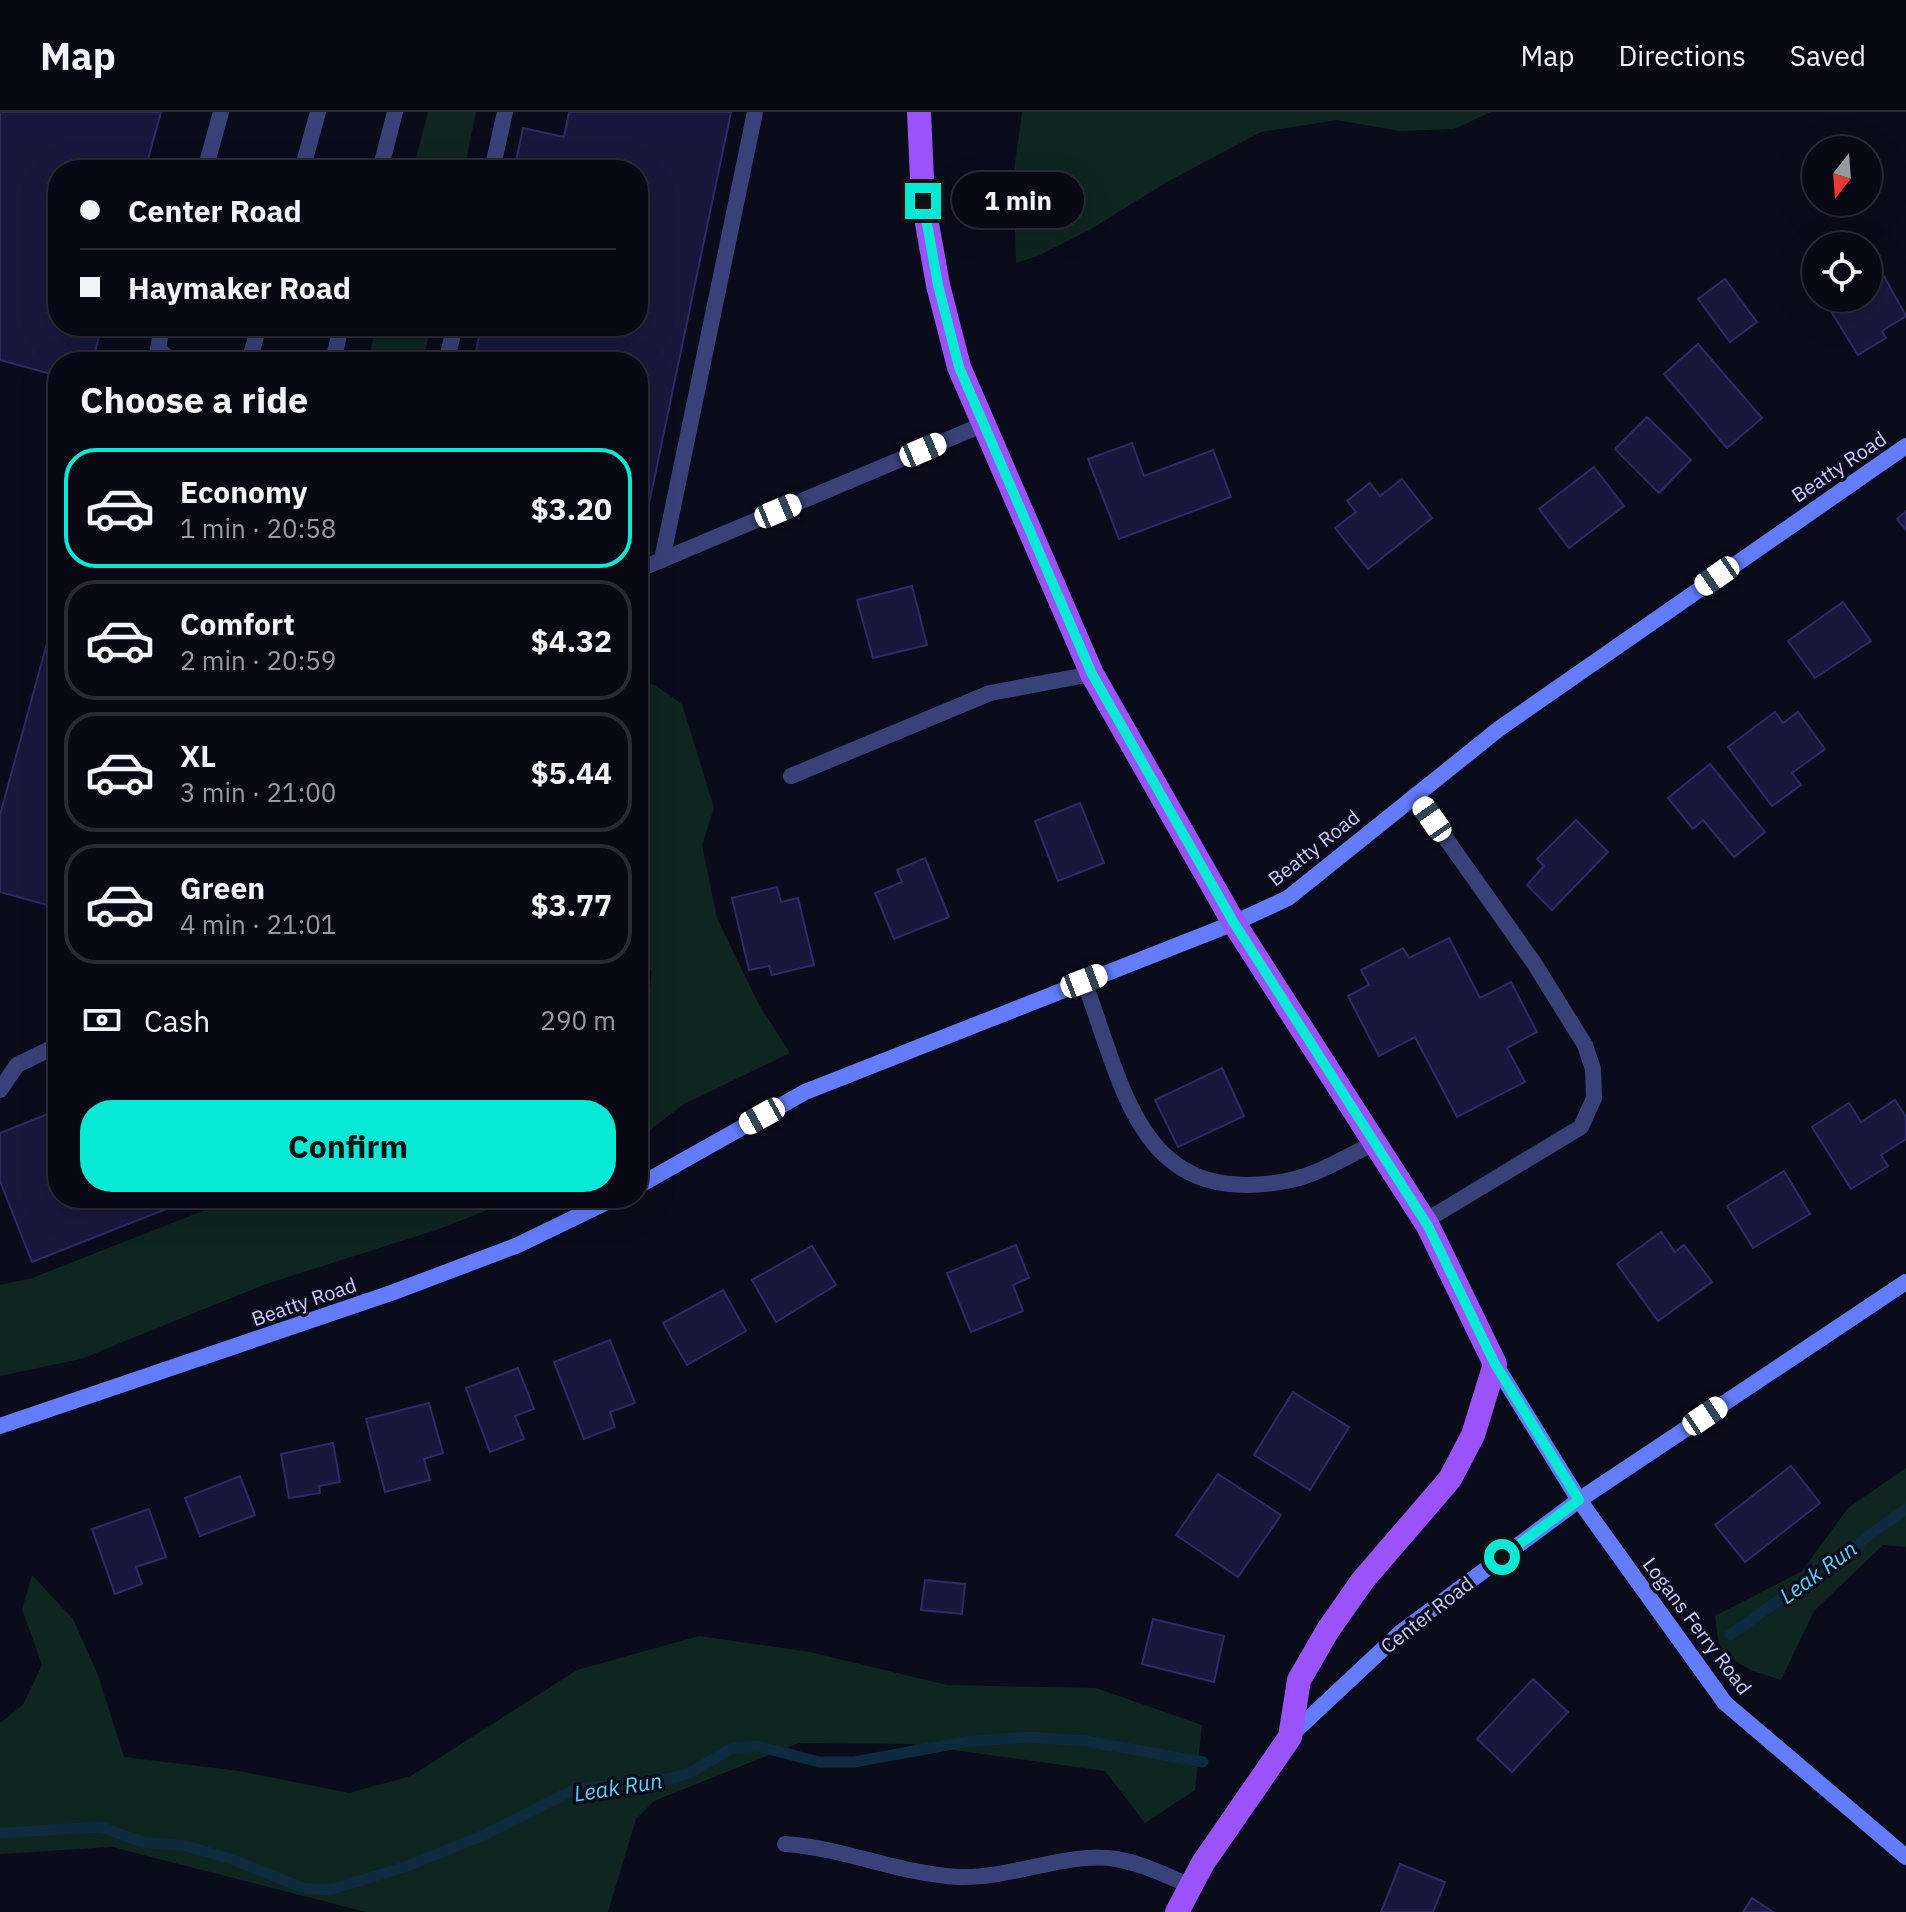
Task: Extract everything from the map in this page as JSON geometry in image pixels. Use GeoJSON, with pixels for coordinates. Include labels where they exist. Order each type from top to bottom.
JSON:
{"type":"FeatureCollection","features":[{"type":"Feature","properties":{"kind":"main road"},"geometry":{"type":"LineString","coordinates":[[919,112],[923,201],[938,285],[959,367],[1092,674],[1234,923],[1425,1221],[1495,1364],[1473,1435],[1450,1479],[1363,1580],[1328,1630],[1299,1680],[1290,1737]]}},
{"type":"Feature","properties":{"kind":"main road","name":"Center Road"},"geometry":{"type":"LineString","coordinates":[[1177,1912],[1290,1737]]}},
{"type":"Feature","properties":{"kind":"street","name":"Beatty Road"},"geometry":{"type":"LineString","coordinates":[[648,1180],[805,1092],[1234,923],[1288,898],[1500,728],[1906,446]]}},
{"type":"Feature","properties":{"kind":"street","name":"Beatty Road"},"geometry":{"type":"LineString","coordinates":[[0,1426],[394,1292],[518,1245],[594,1208]]}},
{"type":"Feature","properties":{"kind":"street","name":"Center Road"},"geometry":{"type":"LineString","coordinates":[[1290,1737],[1400,1633],[1579,1500],[1906,1282]]}},
{"type":"Feature","properties":{"kind":"street","name":"Logans Ferry Road"},"geometry":{"type":"LineString","coordinates":[[1495,1364],[1579,1500],[1725,1703],[1906,1857]]}},
{"type":"Feature","properties":{"kind":"lane"},"geometry":{"type":"LineString","coordinates":[[208,160],[221,112]]}},
{"type":"Feature","properties":{"kind":"lane"},"geometry":{"type":"LineString","coordinates":[[305,160],[318,112]]}},
{"type":"Feature","properties":{"kind":"lane"},"geometry":{"type":"LineString","coordinates":[[383,160],[395,112]]}},
{"type":"Feature","properties":{"kind":"lane"},"geometry":{"type":"LineString","coordinates":[[494,160],[505,112]]}},
{"type":"Feature","properties":{"kind":"lane"},"geometry":{"type":"LineString","coordinates":[[662,560],[755,112]]}},
{"type":"Feature","properties":{"kind":"lane"},"geometry":{"type":"LineString","coordinates":[[648,566],[982,425]]}},
{"type":"Feature","properties":{"kind":"lane"},"geometry":{"type":"LineString","coordinates":[[791,776],[990,693],[1092,674]]}},
{"type":"Feature","properties":{"kind":"lane"},"geometry":{"type":"LineString","coordinates":[[1415,795],[1534,963],[1585,1045],[1593,1069],[1594,1098],[1581,1127],[1425,1221]]}},
{"type":"Feature","properties":{"kind":"lane"},"geometry":{"type":"LineString","coordinates":[[1084,981],[1133,1111],[1157,1152],[1187,1174],[1239,1186],[1294,1180],[1375,1143]]}},
{"type":"Feature","properties":{"kind":"lane"},"geometry":{"type":"LineString","coordinates":[[0,1090],[17,1065],[48,1050]]}},
{"type":"Feature","properties":{"kind":"lane"},"geometry":{"type":"LineString","coordinates":[[785,1844],[826,1847],[900,1867],[957,1877],[1010,1874],[1086,1858],[1116,1859],[1191,1886]]}},
{"type":"Feature","properties":{"kind":"green space"},"geometry":{"type":"Polygon","coordinates":[[[428,112],[476,112],[466,160],[416,160],[428,112]]]}},
{"type":"Feature","properties":{"kind":"green space"},"geometry":{"type":"Polygon","coordinates":[[[1022,112],[1491,112],[1454,129],[1399,131],[1337,120],[1261,132],[1167,182],[1091,229],[1038,256],[1016,263],[1013,178],[1022,112]]]}},
{"type":"Feature","properties":{"kind":"green space"},"geometry":{"type":"Polygon","coordinates":[[[374,336],[429,336],[425,352],[370,352],[374,336]]]}},
{"type":"Feature","properties":{"kind":"green space"},"geometry":{"type":"Polygon","coordinates":[[[648,684],[655,685],[682,704],[714,808],[702,845],[717,918],[758,1003],[790,1053],[684,1104],[648,1131],[648,1003],[652,973],[648,962],[648,684]]]}},
{"type":"Feature","properties":{"kind":"green space"},"geometry":{"type":"Polygon","coordinates":[[[210,1208],[493,1208],[436,1230],[266,1284],[81,1359],[0,1376],[0,1285],[32,1278],[210,1208]]]}},
{"type":"Feature","properties":{"kind":"green space"},"geometry":{"type":"Polygon","coordinates":[[[1906,1468],[1906,1547],[1883,1545],[1814,1611],[1781,1680],[1753,1671],[1720,1653],[1715,1616],[1802,1571],[1848,1508],[1906,1468]]]}},
{"type":"Feature","properties":{"kind":"green space"},"geometry":{"type":"Polygon","coordinates":[[[32,1575],[73,1619],[98,1675],[124,1757],[239,1771],[349,1793],[411,1776],[577,1670],[699,1636],[810,1652],[947,1685],[1096,1688],[1202,1725],[1195,1790],[1145,1823],[1105,1771],[911,1744],[799,1743],[654,1801],[636,1819],[608,1912],[366,1912],[112,1847],[0,1854],[0,1723],[23,1705],[42,1665],[22,1609],[32,1575]]]}},
{"type":"Feature","properties":{"kind":"building"},"geometry":{"type":"Polygon","coordinates":[[[0,112],[161,112],[148,160],[48,160],[48,336],[99,336],[95,352],[48,352],[48,373],[0,360],[0,112]]]}},
{"type":"Feature","properties":{"kind":"building"},"geometry":{"type":"Polygon","coordinates":[[[569,112],[731,112],[648,508],[648,352],[476,352],[479,336],[648,336],[648,160],[516,160],[523,128],[564,137],[569,112]]]}},
{"type":"Feature","properties":{"kind":"building"},"geometry":{"type":"Polygon","coordinates":[[[1882,277],[1906,316],[1882,331],[1886,338],[1858,355],[1831,312],[1882,312],[1882,277]]]}},
{"type":"Feature","properties":{"kind":"building"},"geometry":{"type":"Polygon","coordinates":[[[1725,279],[1757,322],[1730,342],[1698,299],[1725,279]]]}},
{"type":"Feature","properties":{"kind":"building"},"geometry":{"type":"Polygon","coordinates":[[[1698,344],[1762,418],[1727,448],[1664,374],[1698,344]]]}},
{"type":"Feature","properties":{"kind":"building"},"geometry":{"type":"Polygon","coordinates":[[[1647,417],[1691,460],[1659,493],[1615,449],[1647,417]]]}},
{"type":"Feature","properties":{"kind":"building"},"geometry":{"type":"Polygon","coordinates":[[[1132,443],[1144,476],[1213,450],[1231,497],[1119,539],[1088,459],[1132,443]]]}},
{"type":"Feature","properties":{"kind":"building"},"geometry":{"type":"Polygon","coordinates":[[[1594,467],[1624,506],[1569,548],[1539,509],[1594,467]]]}},
{"type":"Feature","properties":{"kind":"building"},"geometry":{"type":"Polygon","coordinates":[[[1402,479],[1432,518],[1368,569],[1335,528],[1356,512],[1347,501],[1370,483],[1380,496],[1402,479]]]}},
{"type":"Feature","properties":{"kind":"building"},"geometry":{"type":"Polygon","coordinates":[[[1906,511],[1906,530],[1897,519],[1906,511]]]}},
{"type":"Feature","properties":{"kind":"building"},"geometry":{"type":"Polygon","coordinates":[[[912,586],[927,645],[873,658],[857,600],[912,586]]]}},
{"type":"Feature","properties":{"kind":"building"},"geometry":{"type":"Polygon","coordinates":[[[1843,602],[1871,641],[1815,678],[1788,641],[1843,602]]]}},
{"type":"Feature","properties":{"kind":"building"},"geometry":{"type":"Polygon","coordinates":[[[48,640],[48,905],[0,892],[0,815],[48,640]]]}},
{"type":"Feature","properties":{"kind":"building"},"geometry":{"type":"Polygon","coordinates":[[[1775,712],[1783,723],[1798,712],[1825,749],[1792,773],[1801,785],[1772,806],[1728,747],[1775,712]]]}},
{"type":"Feature","properties":{"kind":"building"},"geometry":{"type":"Polygon","coordinates":[[[1710,764],[1765,832],[1734,857],[1703,820],[1693,829],[1668,798],[1710,764]]]}},
{"type":"Feature","properties":{"kind":"building"},"geometry":{"type":"Polygon","coordinates":[[[1080,803],[1104,863],[1058,881],[1035,821],[1080,803]]]}},
{"type":"Feature","properties":{"kind":"building"},"geometry":{"type":"Polygon","coordinates":[[[1576,820],[1608,852],[1552,910],[1527,885],[1544,866],[1537,859],[1576,820]]]}},
{"type":"Feature","properties":{"kind":"building"},"geometry":{"type":"Polygon","coordinates":[[[925,858],[949,917],[894,939],[875,893],[902,882],[897,870],[925,858]]]}},
{"type":"Feature","properties":{"kind":"building"},"geometry":{"type":"Polygon","coordinates":[[[777,887],[781,902],[798,898],[814,965],[772,975],[769,966],[749,970],[732,898],[777,887]]]}},
{"type":"Feature","properties":{"kind":"building"},"geometry":{"type":"Polygon","coordinates":[[[1449,938],[1480,998],[1511,982],[1537,1032],[1507,1048],[1525,1082],[1457,1117],[1415,1037],[1379,1056],[1348,996],[1369,985],[1361,970],[1403,948],[1409,958],[1449,938]]]}},
{"type":"Feature","properties":{"kind":"building"},"geometry":{"type":"Polygon","coordinates":[[[1222,1068],[1244,1116],[1178,1147],[1155,1100],[1222,1068]]]}},
{"type":"Feature","properties":{"kind":"building"},"geometry":{"type":"Polygon","coordinates":[[[1895,1100],[1906,1117],[1906,1139],[1881,1155],[1888,1166],[1851,1189],[1812,1127],[1849,1103],[1861,1122],[1895,1100]]]}},
{"type":"Feature","properties":{"kind":"building"},"geometry":{"type":"Polygon","coordinates":[[[48,1114],[48,1208],[169,1208],[32,1262],[0,1181],[0,1133],[48,1114]]]}},
{"type":"Feature","properties":{"kind":"building"},"geometry":{"type":"Polygon","coordinates":[[[1784,1171],[1810,1214],[1753,1248],[1727,1206],[1784,1171]]]}},
{"type":"Feature","properties":{"kind":"building"},"geometry":{"type":"Polygon","coordinates":[[[1661,1232],[1675,1252],[1684,1245],[1712,1282],[1658,1321],[1617,1264],[1661,1232]]]}},
{"type":"Feature","properties":{"kind":"building"},"geometry":{"type":"Polygon","coordinates":[[[1016,1245],[1029,1278],[1013,1285],[1023,1311],[971,1332],[947,1273],[1016,1245]]]}},
{"type":"Feature","properties":{"kind":"building"},"geometry":{"type":"Polygon","coordinates":[[[812,1246],[836,1285],[776,1322],[752,1280],[812,1246]]]}},
{"type":"Feature","properties":{"kind":"building"},"geometry":{"type":"Polygon","coordinates":[[[723,1290],[746,1331],[687,1365],[663,1323],[723,1290]]]}},
{"type":"Feature","properties":{"kind":"building"},"geometry":{"type":"Polygon","coordinates":[[[610,1340],[635,1403],[610,1412],[615,1427],[584,1439],[554,1362],[610,1340]]]}},
{"type":"Feature","properties":{"kind":"building"},"geometry":{"type":"Polygon","coordinates":[[[518,1368],[534,1409],[515,1416],[524,1439],[490,1452],[466,1388],[518,1368]]]}},
{"type":"Feature","properties":{"kind":"building"},"geometry":{"type":"Polygon","coordinates":[[[1293,1392],[1349,1427],[1310,1490],[1254,1455],[1293,1392]]]}},
{"type":"Feature","properties":{"kind":"building"},"geometry":{"type":"Polygon","coordinates":[[[429,1403],[443,1453],[424,1459],[430,1480],[385,1492],[366,1419],[429,1403]]]}},
{"type":"Feature","properties":{"kind":"building"},"geometry":{"type":"Polygon","coordinates":[[[333,1443],[340,1482],[319,1486],[320,1493],[289,1498],[281,1454],[333,1443]]]}},
{"type":"Feature","properties":{"kind":"building"},"geometry":{"type":"Polygon","coordinates":[[[1791,1466],[1820,1503],[1745,1562],[1715,1525],[1791,1466]]]}},
{"type":"Feature","properties":{"kind":"building"},"geometry":{"type":"Polygon","coordinates":[[[1218,1474],[1281,1515],[1238,1577],[1176,1535],[1218,1474]]]}},
{"type":"Feature","properties":{"kind":"building"},"geometry":{"type":"Polygon","coordinates":[[[240,1476],[255,1515],[200,1536],[185,1498],[240,1476]]]}},
{"type":"Feature","properties":{"kind":"building"},"geometry":{"type":"Polygon","coordinates":[[[149,1509],[166,1557],[136,1567],[142,1584],[115,1594],[92,1529],[149,1509]]]}},
{"type":"Feature","properties":{"kind":"building"},"geometry":{"type":"Polygon","coordinates":[[[925,1580],[965,1584],[962,1614],[921,1610],[925,1580]]]}},
{"type":"Feature","properties":{"kind":"building"},"geometry":{"type":"Polygon","coordinates":[[[1153,1619],[1224,1636],[1214,1682],[1142,1664],[1153,1619]]]}},
{"type":"Feature","properties":{"kind":"building"},"geometry":{"type":"Polygon","coordinates":[[[1533,1679],[1568,1712],[1512,1772],[1477,1739],[1533,1679]]]}},
{"type":"Feature","properties":{"kind":"building"},"geometry":{"type":"Polygon","coordinates":[[[1400,1864],[1445,1882],[1433,1912],[1381,1912],[1400,1864]]]}},
{"type":"Feature","properties":{"kind":"building"},"geometry":{"type":"Polygon","coordinates":[[[1752,1898],[1773,1912],[1743,1912],[1752,1898]]]}},
{"type":"Feature","properties":{"kind":"waterway","name":"Leak Run"},"geometry":{"type":"LineString","coordinates":[[1730,1635],[1906,1509]]}},
{"type":"Feature","properties":{"kind":"waterway","name":"Leak Run"},"geometry":{"type":"LineString","coordinates":[[0,1833],[101,1827],[142,1842],[186,1846],[234,1860],[303,1888],[329,1890],[408,1866],[486,1834],[575,1789],[668,1779],[690,1773],[730,1749],[757,1746],[819,1762],[854,1762],[964,1742],[1028,1737],[1086,1741],[1203,1762]]}},
{"type":"Feature","properties":{"kind":"route"},"geometry":{"type":"LineString","coordinates":[[923,201],[938,285],[959,367],[1092,674],[1234,923],[1428,1226],[1495,1364],[1579,1500],[1502,1557]]}}]}
